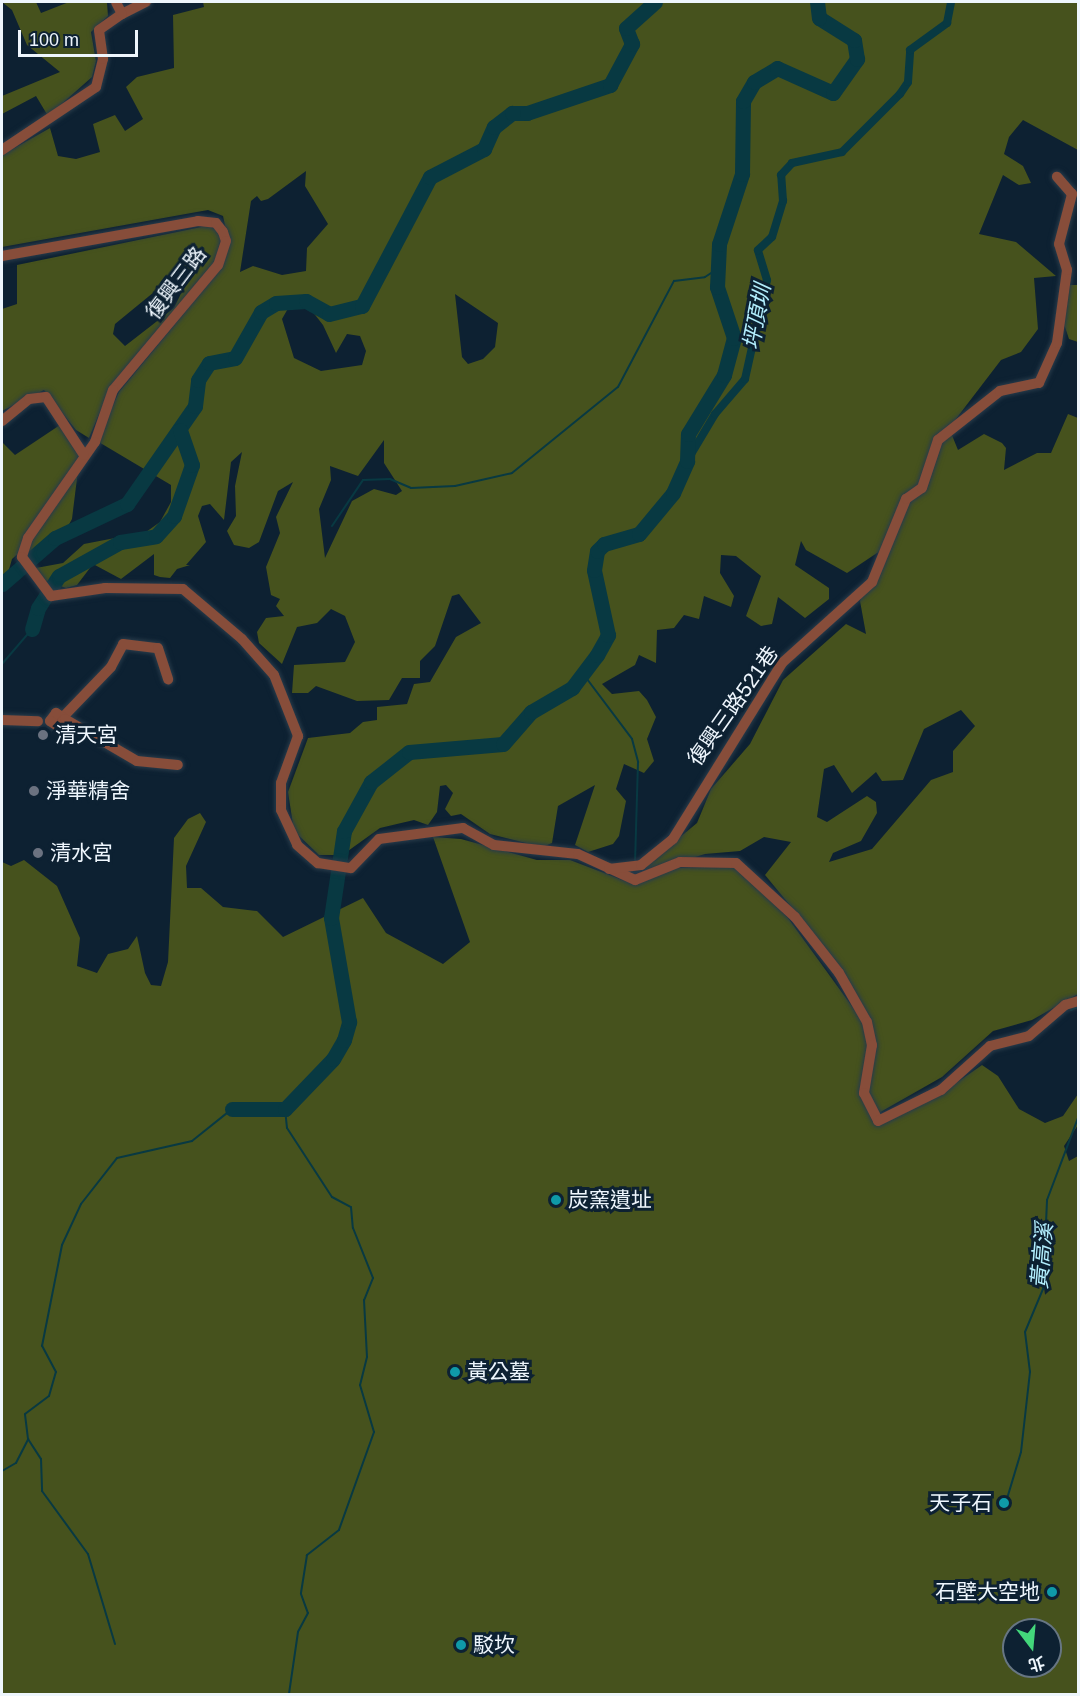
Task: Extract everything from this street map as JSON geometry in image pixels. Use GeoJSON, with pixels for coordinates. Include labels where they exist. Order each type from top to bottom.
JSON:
{"type":"FeatureCollection","features":[{"type":"Feature","properties":{"kind":"street"},"geometry":{"type":"LineString","coordinates":[[116,2],[122,14]]}},
{"type":"Feature","properties":{"kind":"street"},"geometry":{"type":"LineString","coordinates":[[2,150],[96,87],[103,59],[99,30],[122,14],[146,2]]}},
{"type":"Feature","properties":{"kind":"street","name":"復興三路521巷"},"geometry":{"type":"LineString","coordinates":[[609,869],[641,865],[673,839],[782,663],[872,582],[906,499],[922,488],[938,440],[1000,391],[1039,383],[1057,343],[1067,270],[1059,244],[1072,194],[1057,177]]}},
{"type":"Feature","properties":{"kind":"street","name":"復興三路"},"geometry":{"type":"LineString","coordinates":[[2,256],[198,221],[216,223],[226,241],[218,265],[113,390],[84,455],[28,538],[26,565],[47,594],[105,588],[183,589],[233,631],[274,675],[298,736],[281,783],[283,822],[297,844],[327,866],[346,868],[379,839],[463,828],[494,845],[578,854],[609,869]]}},
{"type":"Feature","properties":{"kind":"street"},"geometry":{"type":"LineString","coordinates":[[2,421],[29,399],[46,397],[84,455]]}},
{"type":"Feature","properties":{"kind":"street"},"geometry":{"type":"LineString","coordinates":[[168,679],[158,648],[123,644],[111,667],[65,717],[122,756],[178,765]]}},
{"type":"Feature","properties":{"kind":"street"},"geometry":{"type":"LineString","coordinates":[[2,720],[38,721]]}},
{"type":"Feature","properties":{"kind":"street"},"geometry":{"type":"LineString","coordinates":[[609,869],[635,880],[680,862],[722,860],[758,880],[839,973],[867,1022],[872,1045],[864,1093],[878,1120],[941,1090],[990,1047],[1029,1036],[1065,1005],[1078,1000]]}},
{"type":"Feature","properties":{"kind":"green space"},"geometry":{"type":"Polygon","coordinates":[[[2,2],[36,2],[41,13],[69,2],[107,2],[108,16],[91,32],[96,61],[92,77],[48,116],[36,96],[2,114],[2,96],[60,72],[27,45],[12,10],[2,2]]]}},
{"type":"Feature","properties":{"kind":"green space"},"geometry":{"type":"Polygon","coordinates":[[[203,2],[1078,2],[1078,150],[1023,120],[1009,137],[1004,154],[1023,166],[1031,183],[1019,185],[1003,175],[979,234],[1016,242],[1056,276],[1034,278],[1038,329],[1021,352],[1001,360],[949,428],[958,450],[984,434],[1002,443],[1006,448],[1004,470],[1037,453],[1051,453],[1068,414],[1078,418],[1078,994],[1032,1020],[993,1031],[942,1077],[877,1114],[868,1093],[875,1044],[830,954],[765,875],[791,842],[764,837],[740,851],[705,854],[646,872],[644,867],[697,823],[711,789],[750,744],[783,680],[846,624],[866,634],[860,601],[880,551],[847,573],[806,550],[801,541],[795,565],[829,588],[829,599],[805,618],[778,597],[772,624],[761,626],[746,616],[761,576],[736,556],[721,555],[720,573],[734,596],[731,607],[704,596],[699,619],[684,615],[674,628],[657,630],[656,663],[639,655],[635,665],[602,684],[612,694],[639,691],[647,700],[656,717],[647,739],[654,761],[644,773],[624,764],[616,789],[626,801],[619,836],[613,844],[588,852],[575,845],[595,785],[558,806],[552,843],[542,847],[490,834],[461,814],[451,816],[445,809],[453,793],[446,785],[440,786],[437,812],[428,825],[414,820],[380,828],[341,856],[373,786],[336,855],[319,855],[294,831],[288,792],[308,738],[350,733],[363,722],[377,720],[377,707],[407,704],[414,684],[430,682],[456,637],[481,623],[459,594],[452,596],[435,646],[420,661],[420,678],[402,678],[389,700],[357,701],[316,686],[308,693],[292,693],[294,665],[345,662],[355,642],[345,616],[331,609],[317,623],[297,627],[282,664],[259,643],[257,632],[266,618],[284,616],[276,606],[280,599],[271,595],[266,567],[280,533],[276,517],[293,482],[278,491],[259,542],[249,548],[234,545],[227,531],[236,516],[235,486],[242,452],[231,462],[224,520],[210,504],[202,506],[198,516],[206,542],[186,565],[190,565],[177,569],[170,578],[154,575],[154,554],[121,579],[93,564],[77,585],[66,588],[44,580],[36,568],[63,563],[84,544],[146,532],[160,522],[171,502],[171,485],[97,441],[119,392],[219,271],[229,244],[223,216],[208,210],[2,247],[2,150],[4,154],[50,128],[58,156],[76,159],[100,152],[93,124],[115,115],[125,131],[143,119],[126,87],[137,77],[174,68],[173,15],[204,7],[203,2]],[[306,171],[268,199],[261,201],[257,196],[251,201],[240,272],[253,266],[282,275],[306,271],[307,248],[328,224],[305,186],[306,171]],[[455,294],[462,357],[468,364],[483,359],[495,347],[498,323],[455,294]],[[301,297],[294,298],[282,319],[294,358],[321,371],[362,365],[366,351],[360,336],[347,334],[336,353],[323,325],[301,297]],[[384,440],[358,476],[330,466],[331,480],[319,509],[325,558],[352,501],[374,489],[396,495],[402,491],[384,463],[384,440]],[[961,710],[924,729],[903,780],[882,781],[876,772],[852,793],[834,765],[824,769],[817,817],[827,822],[867,796],[876,802],[877,813],[861,841],[833,853],[829,862],[872,849],[931,780],[953,772],[953,751],[975,726],[961,710]]]}},
{"type":"Feature","properties":{"kind":"green space"},"geometry":{"type":"Polygon","coordinates":[[[206,226],[215,228],[221,239],[214,263],[110,388],[89,438],[76,430],[44,390],[2,411],[2,309],[17,304],[17,265],[206,226]],[[187,265],[115,324],[113,334],[125,346],[174,308],[189,277],[187,265]]]}},
{"type":"Feature","properties":{"kind":"green space"},"geometry":{"type":"Polygon","coordinates":[[[1070,285],[1078,285],[1078,342],[1069,339],[1064,324],[1070,285]]]}},
{"type":"Feature","properties":{"kind":"green space"},"geometry":{"type":"Polygon","coordinates":[[[60,425],[80,454],[72,519],[58,544],[27,556],[22,550],[12,559],[2,594],[2,442],[15,455],[60,425]]]}},
{"type":"Feature","properties":{"kind":"green space"},"geometry":{"type":"Polygon","coordinates":[[[200,813],[206,822],[186,866],[187,888],[201,888],[223,907],[257,911],[283,937],[363,898],[386,933],[443,964],[470,942],[433,837],[461,839],[537,860],[570,860],[633,884],[675,868],[734,866],[788,918],[864,1023],[869,1048],[862,1093],[877,1123],[939,1095],[982,1065],[998,1076],[1019,1109],[1045,1123],[1063,1116],[1078,1094],[1078,1125],[1064,1146],[1069,1161],[1078,1156],[1078,1694],[2,1694],[2,862],[11,866],[24,860],[57,886],[80,938],[77,966],[97,973],[108,954],[128,949],[137,936],[145,973],[151,985],[161,986],[168,962],[174,838],[188,819],[200,813]]]}},
{"type":"Feature","properties":{"kind":"waterway"},"geometry":{"type":"LineString","coordinates":[[2,584],[55,538],[127,504],[195,406],[198,380],[209,363],[235,358],[261,312],[276,303],[306,301],[329,314],[362,306],[430,177],[484,149],[494,127],[512,113],[527,113],[610,85],[632,44],[626,28],[655,2]]}},
{"type":"Feature","properties":{"kind":"waterway"},"geometry":{"type":"LineString","coordinates":[[232,1109],[285,1109],[333,1059],[344,1040],[349,1022],[331,918],[344,831],[371,782],[409,752],[503,744],[531,712],[572,688],[597,655],[608,635],[594,570],[597,551],[604,544],[639,534],[673,493],[687,461],[688,434],[724,375],[734,338],[717,287],[719,244],[742,174],[743,101],[754,82],[777,68],[833,93],[857,59],[854,40],[819,18],[817,2]]}},
{"type":"Feature","properties":{"kind":"waterway","name":"坪頂圳"},"geometry":{"type":"LineString","coordinates":[[687,461],[715,414],[745,379],[767,280],[758,250],[772,237],[783,201],[781,175],[792,163],[842,152],[900,94],[908,82],[910,50],[947,23],[951,2]]}},
{"type":"Feature","properties":{"kind":"waterway"},"geometry":{"type":"LineString","coordinates":[[332,526],[363,480],[390,479],[411,488],[455,486],[512,473],[618,387],[674,281],[705,277],[722,266]]}},
{"type":"Feature","properties":{"kind":"waterway"},"geometry":{"type":"LineString","coordinates":[[32,629],[38,608],[59,576],[120,542],[156,536],[174,516],[192,465],[180,430]]}},
{"type":"Feature","properties":{"kind":"waterway"},"geometry":{"type":"LineString","coordinates":[[2,664],[32,629]]}},
{"type":"Feature","properties":{"kind":"waterway"},"geometry":{"type":"LineString","coordinates":[[581,671],[632,739],[638,762],[635,863]]}},
{"type":"Feature","properties":{"kind":"waterway"},"geometry":{"type":"LineString","coordinates":[[1071,1010],[1078,1007]]}},
{"type":"Feature","properties":{"kind":"waterway"},"geometry":{"type":"LineString","coordinates":[[2,1471],[16,1463],[28,1439],[25,1414],[49,1396],[56,1372],[42,1346],[62,1245],[81,1204],[117,1158],[192,1141],[232,1109]]}},
{"type":"Feature","properties":{"kind":"waterway"},"geometry":{"type":"LineString","coordinates":[[285,1109],[287,1128],[332,1197],[351,1207],[353,1228],[373,1278],[364,1300],[367,1357],[360,1385],[374,1432],[339,1530],[307,1555],[301,1594],[308,1613],[298,1632],[289,1694]]}},
{"type":"Feature","properties":{"kind":"waterway","name":"黃高溪"},"geometry":{"type":"LineString","coordinates":[[1006,1502],[1021,1452],[1030,1372],[1025,1332],[1043,1289],[1047,1200],[1078,1118]]}},
{"type":"Feature","properties":{"kind":"waterway"},"geometry":{"type":"LineString","coordinates":[[28,1439],[41,1459],[42,1491],[88,1554],[115,1644]]}},
{"type":"Feature","properties":{"kind":"place","name":"清天宮"},"geometry":{"type":"Point","coordinates":[43,735]}},
{"type":"Feature","properties":{"kind":"place","name":"淨華精舍"},"geometry":{"type":"Point","coordinates":[34,791]}},
{"type":"Feature","properties":{"kind":"place","name":"清水宮"},"geometry":{"type":"Point","coordinates":[38,853]}},
{"type":"Feature","properties":{"kind":"place","name":"炭窯遺址"},"geometry":{"type":"Point","coordinates":[556,1200]}},
{"type":"Feature","properties":{"kind":"place","name":"黃公墓"},"geometry":{"type":"Point","coordinates":[455,1372]}},
{"type":"Feature","properties":{"kind":"place","name":"天子石"},"geometry":{"type":"Point","coordinates":[1004,1503]}},
{"type":"Feature","properties":{"kind":"place","name":"石壁大空地"},"geometry":{"type":"Point","coordinates":[1052,1592]}},
{"type":"Feature","properties":{"kind":"place","name":"駁坎"},"geometry":{"type":"Point","coordinates":[461,1645]}}]}
